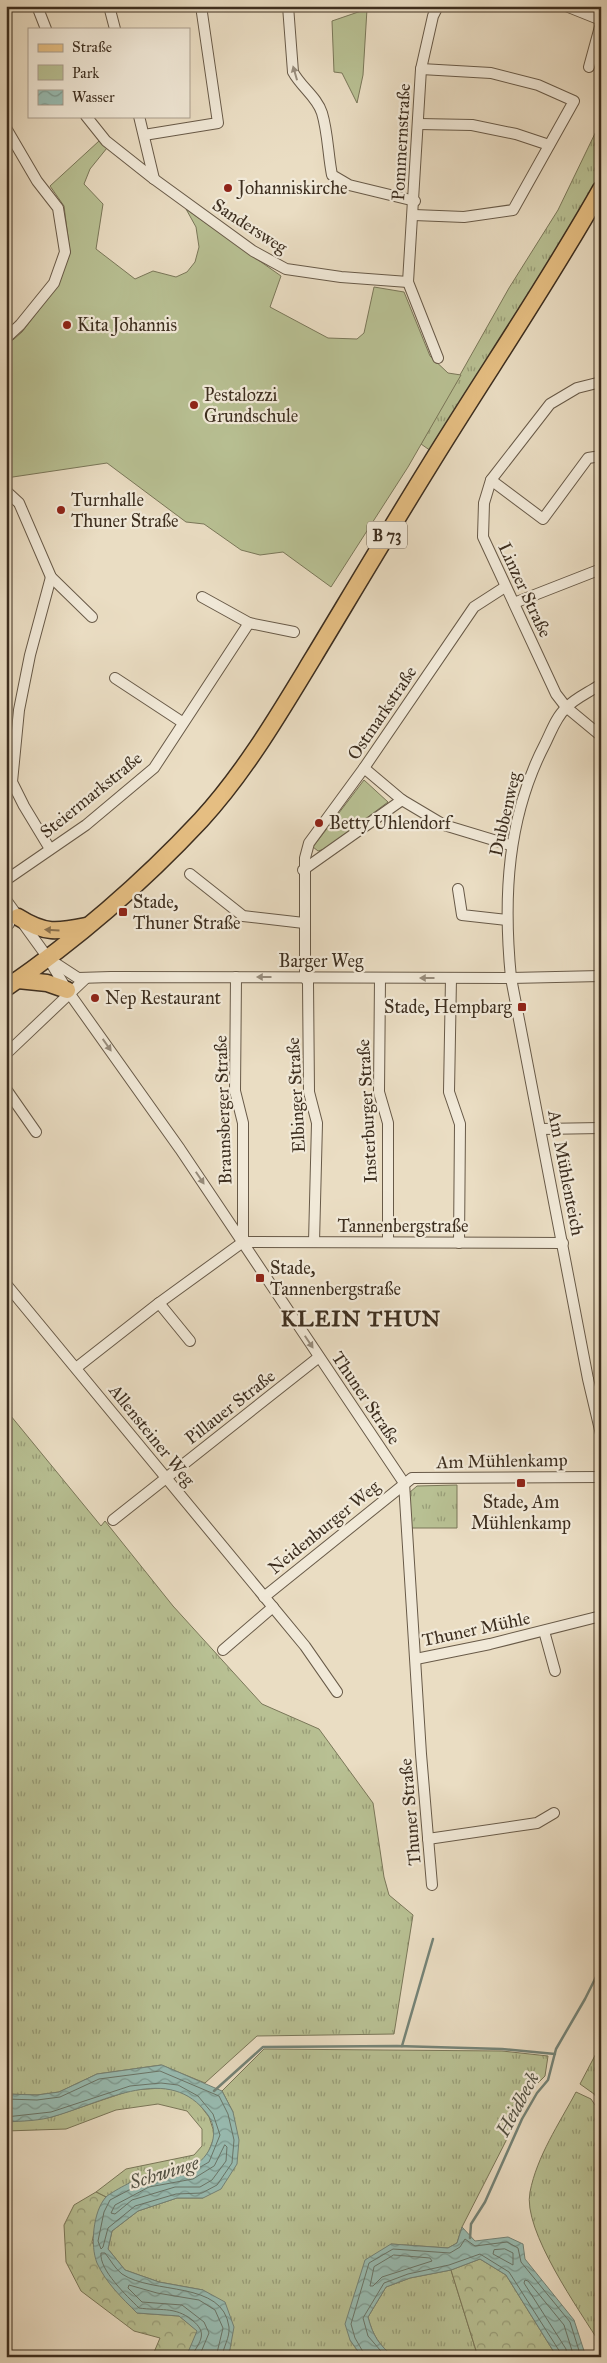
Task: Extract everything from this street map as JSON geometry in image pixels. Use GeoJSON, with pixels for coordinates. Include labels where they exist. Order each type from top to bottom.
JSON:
{"type":"FeatureCollection","features":[{"type":"Feature","properties":{"kind":"main road","name":"B 73"},"geometry":{"type":"LineString","coordinates":[[12,984],[48,958],[126,892],[201,819],[245,764],[291,695],[428,466],[566,251],[601,189]]}},
{"type":"Feature","properties":{"kind":"main road"},"geometry":{"type":"LineString","coordinates":[[11,922],[51,931],[88,925]]}},
{"type":"Feature","properties":{"kind":"main road"},"geometry":{"type":"LineString","coordinates":[[12,984],[47,983],[68,992]]}},
{"type":"Feature","properties":{"kind":"street"},"geometry":{"type":"LineString","coordinates":[[37,6],[46,28]]}},
{"type":"Feature","properties":{"kind":"street"},"geometry":{"type":"LineString","coordinates":[[109,6],[115,28]]}},
{"type":"Feature","properties":{"kind":"street"},"geometry":{"type":"LineString","coordinates":[[144,135],[218,123],[201,6]]}},
{"type":"Feature","properties":{"kind":"street"},"geometry":{"type":"LineString","coordinates":[[288,6],[294,72],[298,82],[312,96],[322,112],[332,175],[348,185],[415,201]]}},
{"type":"Feature","properties":{"kind":"street","name":"Pommernstraße"},"geometry":{"type":"LineString","coordinates":[[408,282],[415,201],[421,69],[433,16],[438,6]]}},
{"type":"Feature","properties":{"kind":"street"},"geometry":{"type":"LineString","coordinates":[[566,6],[601,22],[589,67]]}},
{"type":"Feature","properties":{"kind":"street"},"geometry":{"type":"LineString","coordinates":[[414,215],[464,217],[513,210],[574,101],[538,84],[491,74],[421,69]]}},
{"type":"Feature","properties":{"kind":"street","name":"Sandersweg"},"geometry":{"type":"LineString","coordinates":[[88,118],[106,142],[253,251],[286,269],[341,277],[408,282]]}},
{"type":"Feature","properties":{"kind":"street"},"geometry":{"type":"LineString","coordinates":[[140,118],[154,178]]}},
{"type":"Feature","properties":{"kind":"street"},"geometry":{"type":"LineString","coordinates":[[418,124],[472,125],[516,134],[549,145]]}},
{"type":"Feature","properties":{"kind":"street"},"geometry":{"type":"LineString","coordinates":[[6,128],[37,181],[58,208],[65,252],[54,283],[20,325],[6,338]]}},
{"type":"Feature","properties":{"kind":"street"},"geometry":{"type":"LineString","coordinates":[[408,282],[438,358]]}},
{"type":"Feature","properties":{"kind":"street"},"geometry":{"type":"LineString","coordinates":[[601,382],[577,388],[550,404],[491,480],[543,519],[588,458],[601,456]]}},
{"type":"Feature","properties":{"kind":"street","name":"Linzer Straße"},"geometry":{"type":"LineString","coordinates":[[491,480],[484,503],[483,537],[556,694],[566,707],[601,736]]}},
{"type":"Feature","properties":{"kind":"street"},"geometry":{"type":"LineString","coordinates":[[6,490],[19,503],[52,577],[92,617]]}},
{"type":"Feature","properties":{"kind":"street"},"geometry":{"type":"LineString","coordinates":[[514,603],[601,569]]}},
{"type":"Feature","properties":{"kind":"street"},"geometry":{"type":"LineString","coordinates":[[50,849],[12,782],[18,710],[30,655],[52,577]]}},
{"type":"Feature","properties":{"kind":"street","name":"Ostmarkstraße"},"geometry":{"type":"LineString","coordinates":[[305,978],[304,858],[310,843],[364,768],[474,607],[505,587]]}},
{"type":"Feature","properties":{"kind":"street"},"geometry":{"type":"LineString","coordinates":[[202,597],[249,623],[294,632]]}},
{"type":"Feature","properties":{"kind":"street","name":"Steiermarkstraße"},"geometry":{"type":"LineString","coordinates":[[6,880],[86,825],[154,768],[182,722],[249,623]]}},
{"type":"Feature","properties":{"kind":"street"},"geometry":{"type":"LineString","coordinates":[[115,678],[182,722]]}},
{"type":"Feature","properties":{"kind":"street","name":"Dubbenweg"},"geometry":{"type":"LineString","coordinates":[[510,978],[507,920],[510,845],[530,771],[557,719],[566,707],[601,684]]}},
{"type":"Feature","properties":{"kind":"street"},"geometry":{"type":"LineString","coordinates":[[364,768],[402,800],[444,825],[510,845]]}},
{"type":"Feature","properties":{"kind":"street"},"geometry":{"type":"LineString","coordinates":[[304,870],[402,800]]}},
{"type":"Feature","properties":{"kind":"street"},"geometry":{"type":"LineString","coordinates":[[190,874],[243,916],[304,923]]}},
{"type":"Feature","properties":{"kind":"street"},"geometry":{"type":"LineString","coordinates":[[458,889],[462,915],[507,920]]}},
{"type":"Feature","properties":{"kind":"street","name":"Thuner Straße"},"geometry":{"type":"LineString","coordinates":[[6,900],[11,922],[48,958],[68,992],[243,1242],[404,1483],[432,1885]]}},
{"type":"Feature","properties":{"kind":"street"},"geometry":{"type":"LineString","coordinates":[[48,958],[76,977],[85,979]]}},
{"type":"Feature","properties":{"kind":"street","name":"Barger Weg"},"geometry":{"type":"LineString","coordinates":[[85,979],[111,977],[510,978],[601,976]]}},
{"type":"Feature","properties":{"kind":"street","name":"Braunsberger Straße"},"geometry":{"type":"LineString","coordinates":[[236,977],[235,1091],[243,1123],[243,1242]]}},
{"type":"Feature","properties":{"kind":"street","name":"Elbinger Straße"},"geometry":{"type":"LineString","coordinates":[[305,978],[308,982],[309,1092],[317,1123],[314,1242]]}},
{"type":"Feature","properties":{"kind":"street","name":"Insterburger Straße"},"geometry":{"type":"LineString","coordinates":[[380,978],[380,1092],[388,1124],[388,1242]]}},
{"type":"Feature","properties":{"kind":"street"},"geometry":{"type":"LineString","coordinates":[[451,978],[449,1092],[460,1124],[459,1243]]}},
{"type":"Feature","properties":{"kind":"street","name":"Am Mühlenteich"},"geometry":{"type":"LineString","coordinates":[[510,978],[588,1379],[601,1434]]}},
{"type":"Feature","properties":{"kind":"street"},"geometry":{"type":"LineString","coordinates":[[6,1054],[68,992],[85,979]]}},
{"type":"Feature","properties":{"kind":"street"},"geometry":{"type":"LineString","coordinates":[[6,1089],[36,1132]]}},
{"type":"Feature","properties":{"kind":"street"},"geometry":{"type":"LineString","coordinates":[[541,1130],[601,1128]]}},
{"type":"Feature","properties":{"kind":"street"},"geometry":{"type":"LineString","coordinates":[[76,1368],[159,1303],[243,1242]]}},
{"type":"Feature","properties":{"kind":"street","name":"Tannenbergstraße"},"geometry":{"type":"LineString","coordinates":[[243,1242],[563,1243]]}},
{"type":"Feature","properties":{"kind":"street","name":"Allensteiner Weg"},"geometry":{"type":"LineString","coordinates":[[6,1284],[305,1646],[337,1692]]}},
{"type":"Feature","properties":{"kind":"street"},"geometry":{"type":"LineString","coordinates":[[159,1303],[190,1342]]}},
{"type":"Feature","properties":{"kind":"street","name":"Pillauer Straße"},"geometry":{"type":"LineString","coordinates":[[113,1520],[319,1357]]}},
{"type":"Feature","properties":{"kind":"street","name":"Am Mühlenkamp"},"geometry":{"type":"LineString","coordinates":[[404,1483],[412,1478],[601,1477]]}},
{"type":"Feature","properties":{"kind":"street","name":"Neidenburger Weg"},"geometry":{"type":"LineString","coordinates":[[264,1597],[404,1483]]}},
{"type":"Feature","properties":{"kind":"street"},"geometry":{"type":"LineString","coordinates":[[222,1650],[273,1607]]}},
{"type":"Feature","properties":{"kind":"street","name":"Thuner Mühle"},"geometry":{"type":"LineString","coordinates":[[416,1659],[458,1652],[601,1616]]}},
{"type":"Feature","properties":{"kind":"street","name":"Thuner Mühle"},"geometry":{"type":"LineString","coordinates":[[544,1631],[555,1672]]}},
{"type":"Feature","properties":{"kind":"street"},"geometry":{"type":"LineString","coordinates":[[428,1839],[537,1823],[554,1813]]}},
{"type":"Feature","properties":{"kind":"green space"},"geometry":{"type":"Polygon","coordinates":[[[367,9],[363,75],[357,103],[342,73],[334,72],[332,21],[367,9]]]}},
{"type":"Feature","properties":{"kind":"green space"},"geometry":{"type":"Polygon","coordinates":[[[601,121],[601,177],[597,185],[431,451],[421,444],[509,288],[558,210],[601,121]]]}},
{"type":"Feature","properties":{"kind":"green space"},"geometry":{"type":"Polygon","coordinates":[[[99,141],[107,148],[90,169],[84,184],[103,204],[96,249],[135,279],[153,271],[176,277],[187,272],[195,262],[199,247],[196,227],[186,209],[281,276],[270,307],[328,338],[357,339],[364,333],[374,287],[404,292],[430,356],[448,373],[461,375],[408,467],[331,587],[283,552],[260,555],[241,550],[204,524],[186,522],[107,463],[6,478],[6,346],[22,332],[58,285],[70,253],[64,206],[50,186],[99,141]]]}},
{"type":"Feature","properties":{"kind":"green space"},"geometry":{"type":"Polygon","coordinates":[[[364,780],[388,802],[325,849],[318,851],[313,847],[364,780]]]}},
{"type":"Feature","properties":{"kind":"green space"},"geometry":{"type":"Polygon","coordinates":[[[6,1410],[101,1526],[105,1521],[173,1606],[262,1704],[319,1729],[373,1803],[384,1877],[389,1895],[413,1915],[394,2034],[257,2036],[205,2083],[161,2065],[97,2074],[59,2092],[37,2095],[6,2094],[6,1410]]]}},
{"type":"Feature","properties":{"kind":"green space"},"geometry":{"type":"Polygon","coordinates":[[[457,1485],[457,1528],[411,1528],[409,1493],[417,1486],[457,1485]]]}},
{"type":"Feature","properties":{"kind":"green space"},"geometry":{"type":"Polygon","coordinates":[[[601,2044],[601,2104],[594,2094],[580,2084],[601,2044]]]}},
{"type":"Feature","properties":{"kind":"green space"},"geometry":{"type":"Polygon","coordinates":[[[264,2049],[502,2051],[548,2056],[545,2076],[533,2088],[462,2227],[457,2243],[448,2248],[391,2244],[350,2340],[362,2357],[226,2357],[230,2349],[203,2290],[159,2282],[125,2270],[108,2249],[112,2231],[138,2211],[177,2198],[203,2198],[233,2112],[222,2091],[264,2049]]]}},
{"type":"Feature","properties":{"kind":"green space"},"geometry":{"type":"Polygon","coordinates":[[[162,2088],[177,2090],[196,2100],[209,2117],[215,2135],[206,2158],[187,2169],[145,2176],[106,2197],[96,2192],[126,2169],[194,2155],[202,2146],[202,2129],[187,2111],[158,2104],[116,2110],[66,2129],[6,2131],[6,2122],[52,2117],[132,2090],[162,2088]]]}},
{"type":"Feature","properties":{"kind":"green space"},"geometry":{"type":"Polygon","coordinates":[[[576,2092],[591,2099],[601,2114],[601,2345],[567,2292],[543,2248],[530,2208],[530,2192],[538,2166],[549,2140],[576,2092]]]}},
{"type":"Feature","properties":{"kind":"green space"},"geometry":{"type":"Polygon","coordinates":[[[96,2192],[106,2197],[99,2210],[92,2242],[137,2313],[179,2316],[198,2331],[186,2357],[152,2357],[160,2338],[134,2331],[81,2291],[66,2262],[64,2225],[74,2205],[96,2192]]]}},
{"type":"Feature","properties":{"kind":"green space"},"geometry":{"type":"Polygon","coordinates":[[[480,2259],[506,2275],[557,2357],[478,2357],[451,2270],[480,2259]]]}},
{"type":"Feature","properties":{"kind":"green space"},"geometry":{"type":"Polygon","coordinates":[[[451,2270],[478,2357],[394,2357],[377,2340],[368,2317],[386,2287],[410,2278],[451,2270]]]}},
{"type":"Feature","properties":{"kind":"water"},"geometry":{"type":"Polygon","coordinates":[[[162,2065],[222,2091],[233,2112],[239,2140],[237,2164],[221,2189],[203,2198],[177,2198],[138,2211],[112,2231],[108,2249],[125,2270],[159,2282],[203,2290],[225,2302],[234,2327],[230,2349],[226,2357],[186,2357],[197,2331],[179,2316],[137,2313],[105,2277],[97,2263],[93,2238],[98,2211],[106,2197],[125,2185],[145,2176],[187,2169],[195,2165],[207,2154],[211,2147],[214,2131],[208,2115],[193,2099],[175,2091],[156,2088],[136,2090],[49,2118],[6,2122],[6,2094],[37,2095],[59,2092],[97,2074],[162,2065]]]}},
{"type":"Feature","properties":{"kind":"water"},"geometry":{"type":"Polygon","coordinates":[[[462,2227],[475,2241],[508,2237],[523,2244],[525,2259],[574,2320],[586,2357],[557,2357],[506,2275],[480,2259],[451,2270],[410,2278],[386,2287],[368,2317],[377,2340],[394,2357],[362,2357],[350,2340],[345,2324],[365,2260],[391,2244],[448,2248],[457,2243],[462,2227]]]}},
{"type":"Feature","properties":{"kind":"waterway"},"geometry":{"type":"LineString","coordinates":[[402,2046],[433,1939]]}},
{"type":"Feature","properties":{"kind":"waterway","name":"Heidbeck"},"geometry":{"type":"LineString","coordinates":[[470,2238],[471,2224],[485,2202],[522,2119],[537,2093],[548,2080],[556,2049],[597,1975],[601,1975]]}},
{"type":"Feature","properties":{"kind":"waterway"},"geometry":{"type":"LineString","coordinates":[[214,2091],[263,2047],[397,2046],[502,2049],[555,2054]]}},
{"type":"Feature","properties":{"kind":"place","name":"Johanniskirche"},"geometry":{"type":"Point","coordinates":[228,188]}},
{"type":"Feature","properties":{"kind":"place","name":"Kita Johannis"},"geometry":{"type":"Point","coordinates":[67,325]}},
{"type":"Feature","properties":{"kind":"place","name":"Pestalozzi Grundschule"},"geometry":{"type":"Point","coordinates":[194,405]}},
{"type":"Feature","properties":{"kind":"place","name":"Turnhalle Thuner Straße"},"geometry":{"type":"Point","coordinates":[61,510]}},
{"type":"Feature","properties":{"kind":"place","name":"Betty Uhlendorf"},"geometry":{"type":"Point","coordinates":[319,823]}},
{"type":"Feature","properties":{"kind":"place","name":"Stade, Thuner Straße"},"geometry":{"type":"Point","coordinates":[123,912]}},
{"type":"Feature","properties":{"kind":"place","name":"Nep Restaurant"},"geometry":{"type":"Point","coordinates":[95,998]}},
{"type":"Feature","properties":{"kind":"place","name":"Stade, Hempbarg"},"geometry":{"type":"Point","coordinates":[522,1007]}},
{"type":"Feature","properties":{"kind":"place","name":"Stade, Tannenbergstraße"},"geometry":{"type":"Point","coordinates":[260,1278]}},
{"type":"Feature","properties":{"kind":"place","name":"Stade, Am Mühlenkamp"},"geometry":{"type":"Point","coordinates":[521,1483]}},
{"type":"Feature","properties":{"kind":"district","name":"KLEIN THUN"},"geometry":{"type":"Point","coordinates":[361,1318]}},
{"type":"Feature","properties":{"kind":"water label","name":"Schwinge"},"geometry":{"type":"Point","coordinates":[164,2172]}}]}
